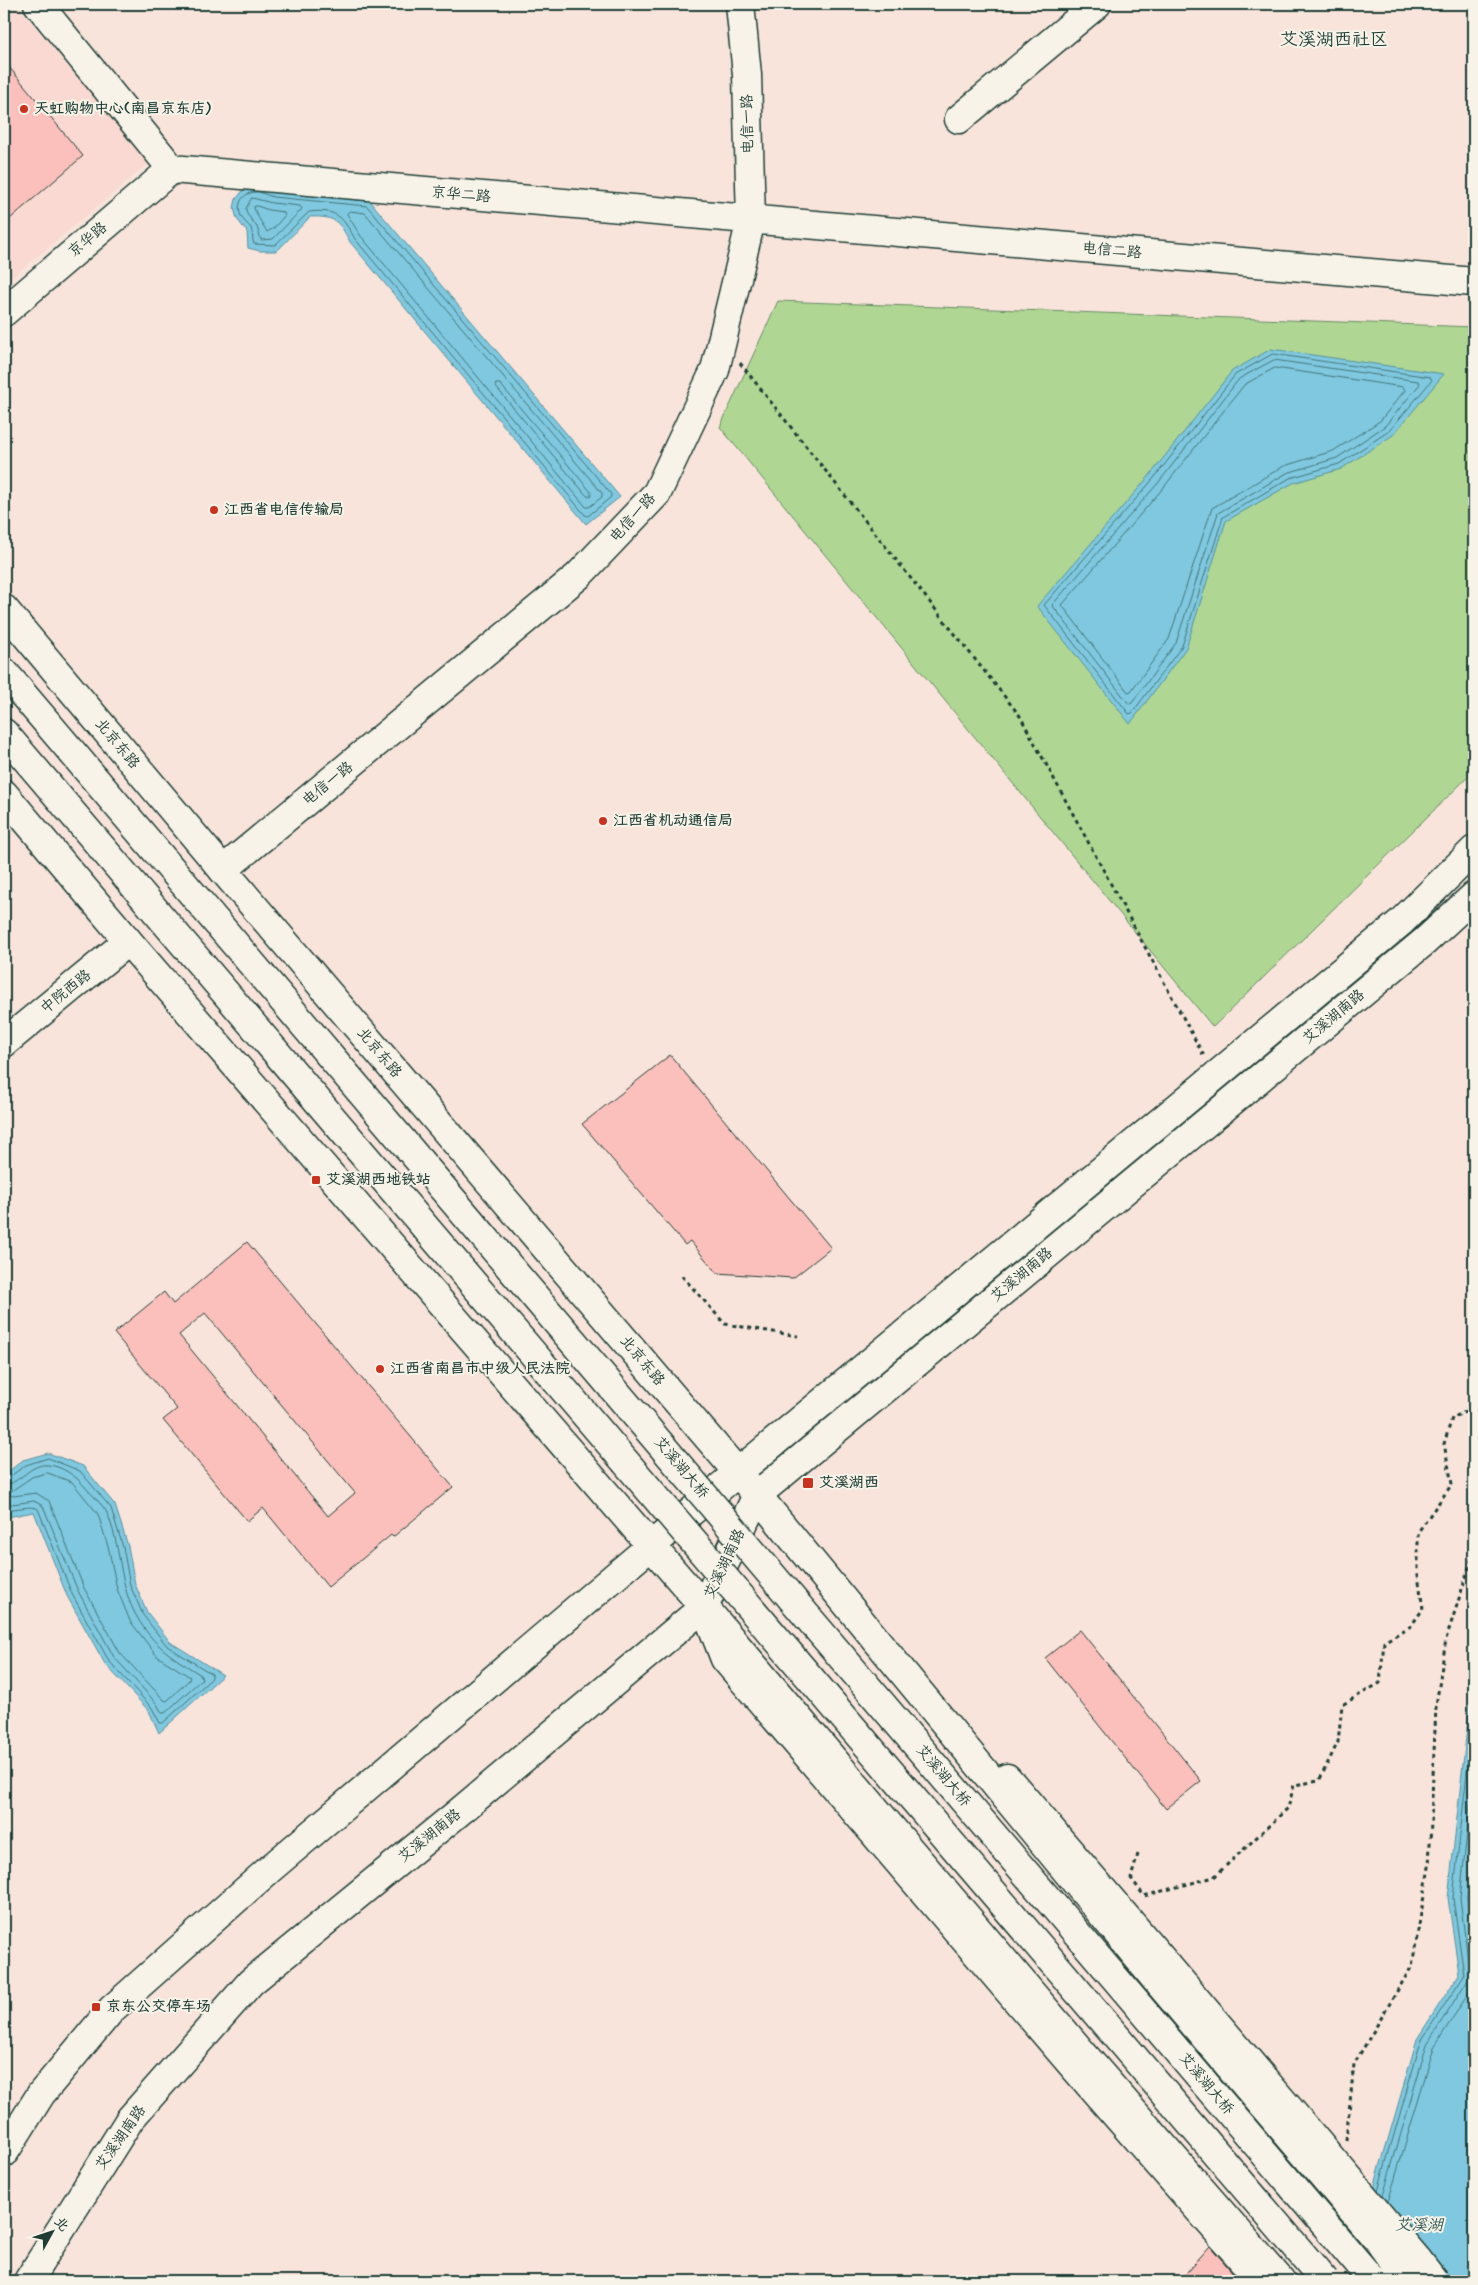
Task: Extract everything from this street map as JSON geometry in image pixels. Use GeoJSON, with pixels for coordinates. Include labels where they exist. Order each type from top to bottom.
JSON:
{"type":"FeatureCollection","features":[{"type":"Feature","properties":{"kind":"main road"},"geometry":{"type":"LineString","coordinates":[[38,4],[172,169]]}},
{"type":"Feature","properties":{"kind":"main road","name":"电信一路"},"geometry":{"type":"LineString","coordinates":[[223,870],[496,646],[578,576],[657,493],[715,370],[751,220],[747,75],[740,4]]}},
{"type":"Feature","properties":{"kind":"main road"},"geometry":{"type":"LineString","coordinates":[[959,119],[1097,4]]}},
{"type":"Feature","properties":{"kind":"main road","name":"京华二路"},"geometry":{"type":"LineString","coordinates":[[172,169],[751,220]]}},
{"type":"Feature","properties":{"kind":"main road","name":"京华路"},"geometry":{"type":"LineString","coordinates":[[4,312],[172,169]]}},
{"type":"Feature","properties":{"kind":"main road","name":"电信二路"},"geometry":{"type":"LineString","coordinates":[[751,220],[1474,282]]}},
{"type":"Feature","properties":{"kind":"main road","name":"北京东路"},"geometry":{"type":"LineString","coordinates":[[4,609],[223,870],[1162,1973]]}},
{"type":"Feature","properties":{"kind":"main road","name":"艾溪湖大桥"},"geometry":{"type":"LineString","coordinates":[[4,672],[1373,2281]]}},
{"type":"Feature","properties":{"kind":"main road"},"geometry":{"type":"LineString","coordinates":[[4,733],[1325,2281]]}},
{"type":"Feature","properties":{"kind":"main road"},"geometry":{"type":"LineString","coordinates":[[4,794],[128,941],[704,1607],[1079,2049],[1281,2281]]}},
{"type":"Feature","properties":{"kind":"main road","name":"艾溪湖南路"},"geometry":{"type":"LineString","coordinates":[[4,2153],[41,2094],[112,2009],[279,1862],[737,1472],[1401,922],[1474,850]]}},
{"type":"Feature","properties":{"kind":"main road","name":"艾溪湖南路"},"geometry":{"type":"LineString","coordinates":[[28,2281],[130,2119],[251,1982],[458,1813],[704,1607],[757,1495],[1424,942],[1474,896]]}},
{"type":"Feature","properties":{"kind":"main road","name":"中院西路"},"geometry":{"type":"LineString","coordinates":[[4,1043],[128,941]]}},
{"type":"Feature","properties":{"kind":"main road"},"geometry":{"type":"LineString","coordinates":[[704,1607],[726,1659],[1072,2065],[1261,2281]]}},
{"type":"Feature","properties":{"kind":"main road"},"geometry":{"type":"LineString","coordinates":[[1162,1973],[1381,2244],[1407,2281]]}},
{"type":"Feature","properties":{"kind":"main road"},"geometry":{"type":"LineString","coordinates":[[1162,1973],[1411,2251],[1434,2281]]}},
{"type":"Feature","properties":{"kind":"path"},"geometry":{"type":"LineString","coordinates":[[722,340],[1020,716],[1214,1076]]}},
{"type":"Feature","properties":{"kind":"path"},"geometry":{"type":"LineString","coordinates":[[682,1276],[725,1324],[798,1336]]}},
{"type":"Feature","properties":{"kind":"path"},"geometry":{"type":"LineString","coordinates":[[1138,1854],[1131,1878],[1144,1896],[1214,1877],[1288,1808],[1294,1785],[1319,1781],[1338,1742],[1342,1705],[1380,1683],[1384,1642],[1411,1626],[1423,1609],[1418,1575],[1418,1532],[1452,1484],[1444,1444],[1452,1418],[1474,1408]]}},
{"type":"Feature","properties":{"kind":"path"},"geometry":{"type":"LineString","coordinates":[[1346,2142],[1354,2064],[1412,1966],[1429,1867],[1436,1706],[1446,1639],[1474,1552]]}},
{"type":"Feature","properties":{"kind":"shaded area"},"geometry":{"type":"Polygon","coordinates":[[[4,4],[16,4],[149,163],[4,284],[4,4]]]}},
{"type":"Feature","properties":{"kind":"green space"},"geometry":{"type":"Polygon","coordinates":[[[778,301],[1474,327],[1474,771],[1213,1027],[720,427],[778,301]]]}},
{"type":"Feature","properties":{"kind":"water"},"geometry":{"type":"Polygon","coordinates":[[[247,186],[260,187],[274,192],[370,201],[620,497],[586,524],[350,242],[343,229],[335,221],[310,217],[277,251],[260,251],[248,248],[247,232],[237,219],[234,208],[236,199],[247,186]]]}},
{"type":"Feature","properties":{"kind":"water"},"geometry":{"type":"Polygon","coordinates":[[[1271,349],[1444,374],[1393,435],[1341,469],[1293,483],[1226,521],[1186,648],[1130,724],[1037,606],[1150,475],[1232,371],[1271,349]]]}},
{"type":"Feature","properties":{"kind":"water"},"geometry":{"type":"Polygon","coordinates":[[[48,1453],[83,1466],[115,1505],[128,1546],[135,1584],[147,1612],[170,1642],[223,1675],[159,1733],[149,1711],[105,1664],[67,1596],[34,1512],[7,1517],[4,1507],[4,1475],[23,1460],[48,1453]]]}},
{"type":"Feature","properties":{"kind":"water","name":"艾溪湖"},"geometry":{"type":"Polygon","coordinates":[[[1474,1665],[1474,2281],[1347,2281],[1417,2039],[1459,1974],[1448,1898],[1474,1665]]]}},
{"type":"Feature","properties":{"kind":"building","name":"天虹购物中心(南昌京东店)"},"geometry":{"type":"Polygon","coordinates":[[[4,61],[83,156],[4,224],[4,61]]]}},
{"type":"Feature","properties":{"kind":"building"},"geometry":{"type":"Polygon","coordinates":[[[670,1055],[831,1248],[793,1278],[717,1273],[690,1241],[685,1245],[582,1124],[670,1055]]]}},
{"type":"Feature","properties":{"kind":"building"},"geometry":{"type":"Polygon","coordinates":[[[247,1242],[453,1487],[393,1537],[391,1535],[328,1587],[263,1508],[247,1521],[163,1420],[177,1409],[114,1333],[164,1292],[173,1304],[247,1242]],[[205,1313],[179,1335],[328,1516],[355,1493],[205,1313]]]}},
{"type":"Feature","properties":{"kind":"building"},"geometry":{"type":"Polygon","coordinates":[[[1080,1630],[1201,1781],[1166,1809],[1045,1658],[1080,1630]]]}},
{"type":"Feature","properties":{"kind":"building"},"geometry":{"type":"Polygon","coordinates":[[[1210,2246],[1240,2281],[1179,2281],[1210,2246]]]}},
{"type":"Feature","properties":{"kind":"place","name":"天虹购物中心(南昌京东店)"},"geometry":{"type":"Point","coordinates":[24,109]}},
{"type":"Feature","properties":{"kind":"place","name":"江西省电信传输局"},"geometry":{"type":"Point","coordinates":[214,510]}},
{"type":"Feature","properties":{"kind":"place","name":"江西省机动通信局"},"geometry":{"type":"Point","coordinates":[603,821]}},
{"type":"Feature","properties":{"kind":"place","name":"艾溪湖西地铁站"},"geometry":{"type":"Point","coordinates":[316,1180]}},
{"type":"Feature","properties":{"kind":"place","name":"江西省南昌市中级人民法院"},"geometry":{"type":"Point","coordinates":[380,1369]}},
{"type":"Feature","properties":{"kind":"place","name":"艾溪湖西"},"geometry":{"type":"Point","coordinates":[808,1483]}},
{"type":"Feature","properties":{"kind":"place","name":"京东公交停车场"},"geometry":{"type":"Point","coordinates":[96,2007]}},
{"type":"Feature","properties":{"kind":"district","name":"艾溪湖西社区"},"geometry":{"type":"Point","coordinates":[1334,40]}}]}
